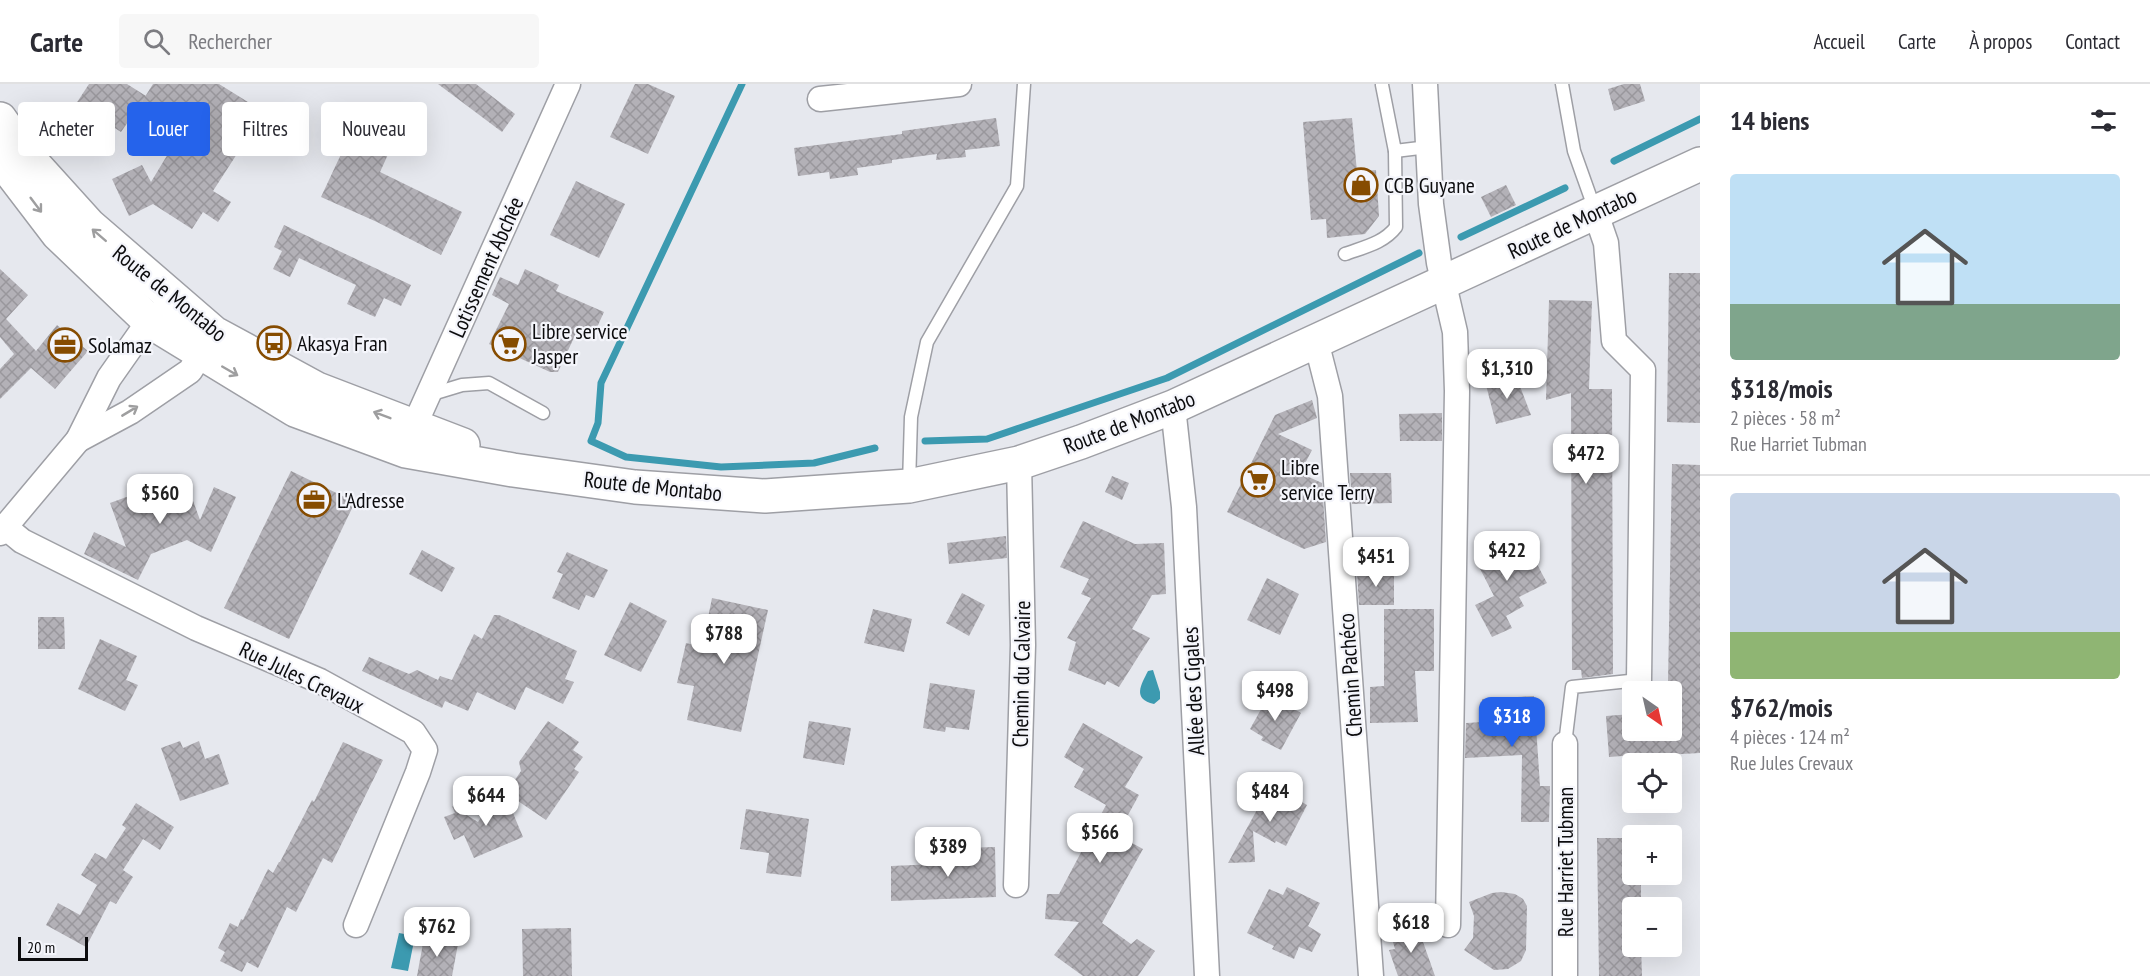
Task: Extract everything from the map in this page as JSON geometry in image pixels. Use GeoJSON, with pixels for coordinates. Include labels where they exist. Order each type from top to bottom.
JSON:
{"type":"FeatureCollection","features":[{"type":"Feature","properties":{"kind":"main road","name":"Route de Montabo"},"geometry":{"type":"LineString","coordinates":[[0,119],[23,152],[88,225],[175,300],[208,344]]}},
{"type":"Feature","properties":{"kind":"main road","name":"Route de Montabo"},"geometry":{"type":"LineString","coordinates":[[0,158],[58,234],[148,321],[208,344],[296,410],[513,470],[635,487],[765,496],[909,486],[1019,463],[1173,407],[1700,164]]}},
{"type":"Feature","properties":{"kind":"street","name":"Lotissement Abchée"},"geometry":{"type":"LineString","coordinates":[[411,440],[429,394],[568,84]]}},
{"type":"Feature","properties":{"kind":"street"},"geometry":{"type":"LineString","coordinates":[[820,99],[959,84]]}},
{"type":"Feature","properties":{"kind":"street"},"geometry":{"type":"LineString","coordinates":[[1425,84],[1431,204],[1439,262],[1455,332],[1457,391],[1448,925]]}},
{"type":"Feature","properties":{"kind":"street","name":"Rue Harriet Tubman"},"geometry":{"type":"LineString","coordinates":[[1595,211],[1606,243],[1614,341],[1643,370],[1639,680]]}},
{"type":"Feature","properties":{"kind":"street"},"geometry":{"type":"LineString","coordinates":[[2,530],[78,440],[109,378],[148,321],[175,300]]}},
{"type":"Feature","properties":{"kind":"street","name":"Chemin Pachéco"},"geometry":{"type":"LineString","coordinates":[[1316,340],[1330,396],[1371,976]]}},
{"type":"Feature","properties":{"kind":"street"},"geometry":{"type":"LineString","coordinates":[[78,440],[130,412],[190,371],[208,344]]}},
{"type":"Feature","properties":{"kind":"street","name":"Allée des Cigales"},"geometry":{"type":"LineString","coordinates":[[1173,407],[1185,507],[1207,976]]}},
{"type":"Feature","properties":{"kind":"street","name":"Chemin du Calvaire"},"geometry":{"type":"LineString","coordinates":[[1016,885],[1023,645],[1019,463]]}},
{"type":"Feature","properties":{"kind":"street","name":"Rue Jules Crevaux"},"geometry":{"type":"LineString","coordinates":[[2,530],[196,628],[320,681],[413,732],[425,750],[356,925]]}},
{"type":"Feature","properties":{"kind":"street","name":"Rue Harriet Tubman"},"geometry":{"type":"LineString","coordinates":[[1565,744],[1565,976]]}},
{"type":"Feature","properties":{"kind":"lane"},"geometry":{"type":"LineString","coordinates":[[909,486],[911,417],[927,342],[1017,186],[1024,84]]}},
{"type":"Feature","properties":{"kind":"lane"},"geometry":{"type":"LineString","coordinates":[[1562,84],[1574,151],[1595,211]]}},
{"type":"Feature","properties":{"kind":"lane"},"geometry":{"type":"LineString","coordinates":[[1345,254],[1375,243],[1396,227],[1395,151],[1382,85]]}},
{"type":"Feature","properties":{"kind":"lane"},"geometry":{"type":"LineString","coordinates":[[1395,151],[1428,147]]}},
{"type":"Feature","properties":{"kind":"lane"},"geometry":{"type":"LineString","coordinates":[[429,394],[462,385],[489,383],[543,413]]}},
{"type":"Feature","properties":{"kind":"lane","name":"Rue Harriet Tubman"},"geometry":{"type":"LineString","coordinates":[[1565,744],[1572,687],[1639,680]]}},
{"type":"Feature","properties":{"kind":"water"},"geometry":{"type":"Polygon","coordinates":[[[1153,670],[1160,692],[1160,699],[1154,704],[1143,699],[1140,691],[1148,671],[1153,670]]]}},
{"type":"Feature","properties":{"kind":"water"},"geometry":{"type":"Polygon","coordinates":[[[399,933],[415,936],[408,971],[391,968],[399,933]]]}},
{"type":"Feature","properties":{"kind":"building"},"geometry":{"type":"Polygon","coordinates":[[[89,84],[127,84],[146,96],[142,102],[127,102],[127,123],[121,132],[115,128],[115,102],[77,102],[89,84]]]}},
{"type":"Feature","properties":{"kind":"building"},"geometry":{"type":"Polygon","coordinates":[[[153,84],[219,84],[248,102],[222,102],[222,156],[236,156],[213,191],[231,202],[218,222],[203,212],[192,229],[153,204],[129,216],[112,179],[142,165],[151,182],[167,156],[210,156],[210,102],[142,102],[153,84]]]}},
{"type":"Feature","properties":{"kind":"building"},"geometry":{"type":"Polygon","coordinates":[[[438,84],[476,84],[515,114],[502,132],[438,84]]]}},
{"type":"Feature","properties":{"kind":"building"},"geometry":{"type":"Polygon","coordinates":[[[635,84],[648,84],[675,96],[648,154],[610,137],[635,84]]]}},
{"type":"Feature","properties":{"kind":"building"},"geometry":{"type":"Polygon","coordinates":[[[1624,84],[1640,84],[1645,101],[1614,111],[1608,89],[1624,84]]]}},
{"type":"Feature","properties":{"kind":"building"},"geometry":{"type":"Polygon","coordinates":[[[996,118],[1000,146],[965,150],[966,157],[936,160],[937,154],[892,160],[892,163],[857,168],[858,175],[830,179],[829,172],[798,176],[794,148],[902,134],[902,131],[996,118]]]}},
{"type":"Feature","properties":{"kind":"building"},"geometry":{"type":"Polygon","coordinates":[[[1352,118],[1357,172],[1376,170],[1379,216],[1365,234],[1327,238],[1326,219],[1311,220],[1303,122],[1352,118]]]}},
{"type":"Feature","properties":{"kind":"building"},"geometry":{"type":"Polygon","coordinates":[[[340,156],[387,156],[380,172],[462,212],[441,255],[377,222],[321,197],[340,156]]]}},
{"type":"Feature","properties":{"kind":"building"},"geometry":{"type":"Polygon","coordinates":[[[576,181],[625,204],[599,258],[550,235],[576,181]]]}},
{"type":"Feature","properties":{"kind":"building"},"geometry":{"type":"Polygon","coordinates":[[[1506,185],[1516,205],[1491,217],[1481,197],[1506,185]]]}},
{"type":"Feature","properties":{"kind":"building"},"geometry":{"type":"Polygon","coordinates":[[[284,225],[411,285],[401,306],[384,298],[375,317],[347,304],[356,285],[299,258],[290,277],[273,269],[282,251],[274,247],[284,225]]]}},
{"type":"Feature","properties":{"kind":"building"},"geometry":{"type":"Polygon","coordinates":[[[0,269],[28,295],[6,319],[36,351],[57,325],[88,351],[55,389],[31,368],[0,399],[0,369],[14,354],[0,337],[0,269]]]}},
{"type":"Feature","properties":{"kind":"building"},"geometry":{"type":"Polygon","coordinates":[[[525,269],[559,285],[556,291],[604,312],[593,336],[578,329],[558,372],[550,372],[489,344],[509,304],[492,295],[500,277],[518,285],[525,269]]]}},
{"type":"Feature","properties":{"kind":"building"},"geometry":{"type":"Polygon","coordinates":[[[1669,273],[1700,273],[1700,423],[1667,422],[1669,273]]]}},
{"type":"Feature","properties":{"kind":"building"},"geometry":{"type":"Polygon","coordinates":[[[1549,300],[1592,301],[1589,389],[1612,389],[1613,674],[1582,678],[1581,670],[1572,670],[1571,393],[1546,400],[1549,300]]]}},
{"type":"Feature","properties":{"kind":"building"},"geometry":{"type":"Polygon","coordinates":[[[1516,376],[1531,415],[1496,424],[1486,385],[1516,376]]]}},
{"type":"Feature","properties":{"kind":"building"},"geometry":{"type":"Polygon","coordinates":[[[1312,400],[1317,418],[1278,434],[1312,450],[1300,473],[1322,483],[1326,542],[1304,549],[1227,512],[1275,415],[1312,400]]]}},
{"type":"Feature","properties":{"kind":"building"},"geometry":{"type":"Polygon","coordinates":[[[1442,413],[1442,441],[1400,441],[1399,414],[1442,413]]]}},
{"type":"Feature","properties":{"kind":"building"},"geometry":{"type":"Polygon","coordinates":[[[1672,464],[1700,465],[1700,753],[1622,753],[1622,756],[1609,757],[1606,716],[1622,715],[1622,741],[1682,741],[1682,681],[1668,681],[1672,464]]]}},
{"type":"Feature","properties":{"kind":"building"},"geometry":{"type":"Polygon","coordinates":[[[291,471],[355,502],[289,639],[224,608],[291,471]]]}},
{"type":"Feature","properties":{"kind":"building"},"geometry":{"type":"Polygon","coordinates":[[[1350,473],[1391,473],[1392,503],[1352,504],[1350,473]]]}},
{"type":"Feature","properties":{"kind":"building"},"geometry":{"type":"Polygon","coordinates":[[[184,476],[200,520],[214,487],[236,497],[211,552],[187,540],[151,554],[138,580],[84,554],[94,532],[126,547],[110,503],[184,476]]]}},
{"type":"Feature","properties":{"kind":"building"},"geometry":{"type":"Polygon","coordinates":[[[1112,476],[1129,483],[1122,500],[1105,492],[1112,476]]]}},
{"type":"Feature","properties":{"kind":"building"},"geometry":{"type":"Polygon","coordinates":[[[1083,521],[1135,544],[1164,543],[1166,594],[1152,595],[1132,629],[1150,638],[1119,687],[1107,681],[1105,685],[1068,670],[1076,642],[1067,638],[1091,598],[1081,594],[1089,579],[1060,567],[1083,521]]]}},
{"type":"Feature","properties":{"kind":"building"},"geometry":{"type":"Polygon","coordinates":[[[1521,534],[1547,583],[1519,597],[1524,606],[1506,616],[1512,628],[1492,637],[1475,605],[1494,596],[1475,559],[1521,534]]]}},
{"type":"Feature","properties":{"kind":"building"},"geometry":{"type":"Polygon","coordinates":[[[1006,536],[1007,558],[949,564],[947,543],[1006,536]]]}},
{"type":"Feature","properties":{"kind":"building"},"geometry":{"type":"Polygon","coordinates":[[[422,550],[455,568],[442,592],[409,574],[422,550]]]}},
{"type":"Feature","properties":{"kind":"building"},"geometry":{"type":"Polygon","coordinates":[[[567,552],[608,570],[594,598],[586,595],[579,610],[552,598],[563,574],[557,572],[567,552]]]}},
{"type":"Feature","properties":{"kind":"building"},"geometry":{"type":"Polygon","coordinates":[[[1357,572],[1394,572],[1394,605],[1359,605],[1357,572]]]}},
{"type":"Feature","properties":{"kind":"building"},"geometry":{"type":"Polygon","coordinates":[[[1267,578],[1299,594],[1280,635],[1247,620],[1267,578]]]}},
{"type":"Feature","properties":{"kind":"building"},"geometry":{"type":"Polygon","coordinates":[[[962,593],[985,605],[969,636],[946,623],[962,593]]]}},
{"type":"Feature","properties":{"kind":"building"},"geometry":{"type":"Polygon","coordinates":[[[712,598],[768,610],[741,732],[687,720],[694,686],[677,683],[686,643],[702,647],[712,598]]]}},
{"type":"Feature","properties":{"kind":"building"},"geometry":{"type":"Polygon","coordinates":[[[630,602],[667,621],[641,672],[604,655],[630,602]]]}},
{"type":"Feature","properties":{"kind":"building"},"geometry":{"type":"Polygon","coordinates":[[[873,609],[912,619],[904,652],[864,643],[873,609]]]}},
{"type":"Feature","properties":{"kind":"building"},"geometry":{"type":"Polygon","coordinates":[[[1384,609],[1434,609],[1434,671],[1415,671],[1418,722],[1370,723],[1370,687],[1384,686],[1384,609]]]}},
{"type":"Feature","properties":{"kind":"building"},"geometry":{"type":"Polygon","coordinates":[[[494,615],[499,615],[577,651],[565,679],[574,682],[563,704],[526,687],[515,710],[477,692],[468,711],[445,701],[442,708],[362,671],[369,657],[409,674],[417,670],[438,680],[440,676],[452,680],[474,634],[482,639],[494,615]]]}},
{"type":"Feature","properties":{"kind":"building"},"geometry":{"type":"Polygon","coordinates":[[[38,617],[64,617],[65,649],[38,649],[38,617]]]}},
{"type":"Feature","properties":{"kind":"building"},"geometry":{"type":"Polygon","coordinates":[[[100,639],[137,656],[126,680],[138,685],[125,711],[78,689],[100,639]]]}},
{"type":"Feature","properties":{"kind":"building"},"geometry":{"type":"Polygon","coordinates":[[[930,683],[975,690],[969,730],[946,727],[945,732],[923,728],[930,683]]]}},
{"type":"Feature","properties":{"kind":"building"},"geometry":{"type":"Polygon","coordinates":[[[1269,695],[1301,713],[1281,750],[1261,740],[1263,737],[1250,729],[1269,695]]]}},
{"type":"Feature","properties":{"kind":"building"},"geometry":{"type":"Polygon","coordinates":[[[1534,696],[1540,786],[1550,786],[1549,822],[1521,822],[1522,755],[1465,758],[1466,723],[1483,722],[1482,699],[1534,696]]]}},
{"type":"Feature","properties":{"kind":"building"},"geometry":{"type":"Polygon","coordinates":[[[548,721],[579,742],[573,750],[583,757],[574,769],[579,772],[546,820],[506,793],[521,771],[519,762],[548,721]]]}},
{"type":"Feature","properties":{"kind":"building"},"geometry":{"type":"Polygon","coordinates":[[[809,721],[851,728],[844,765],[803,758],[809,721]]]}},
{"type":"Feature","properties":{"kind":"building"},"geometry":{"type":"Polygon","coordinates":[[[1083,723],[1143,757],[1125,787],[1139,795],[1117,835],[1143,849],[1102,923],[1131,944],[1137,939],[1155,951],[1138,976],[1083,976],[1054,955],[1079,922],[1045,919],[1047,894],[1059,894],[1106,805],[1074,787],[1084,769],[1064,757],[1083,723]]]}},
{"type":"Feature","properties":{"kind":"building"},"geometry":{"type":"Polygon","coordinates":[[[180,741],[183,748],[199,741],[205,759],[219,754],[229,784],[180,801],[161,748],[180,741]]]}},
{"type":"Feature","properties":{"kind":"building"},"geometry":{"type":"Polygon","coordinates":[[[343,742],[383,760],[332,863],[323,858],[296,912],[287,907],[258,968],[247,962],[242,972],[220,961],[225,952],[218,948],[230,923],[238,927],[241,919],[243,920],[268,869],[273,873],[280,862],[312,800],[314,802],[343,742]]]}},
{"type":"Feature","properties":{"kind":"building"},"geometry":{"type":"Polygon","coordinates":[[[1271,784],[1307,805],[1286,846],[1276,841],[1275,843],[1253,831],[1255,862],[1228,863],[1271,784]]]}},
{"type":"Feature","properties":{"kind":"building"},"geometry":{"type":"Polygon","coordinates":[[[505,794],[523,837],[474,858],[464,835],[454,840],[444,817],[455,813],[452,806],[478,822],[493,800],[505,794]]]}},
{"type":"Feature","properties":{"kind":"building"},"geometry":{"type":"Polygon","coordinates":[[[136,803],[174,827],[160,850],[143,839],[123,870],[133,877],[116,904],[110,901],[86,947],[46,925],[58,903],[80,915],[97,885],[81,875],[95,853],[106,859],[126,828],[122,825],[136,803]]]}},
{"type":"Feature","properties":{"kind":"building"},"geometry":{"type":"Polygon","coordinates":[[[746,809],[809,819],[801,877],[766,873],[769,853],[740,849],[746,809]]]}},
{"type":"Feature","properties":{"kind":"building"},"geometry":{"type":"Polygon","coordinates":[[[1597,838],[1622,838],[1622,885],[1641,885],[1641,897],[1622,897],[1622,957],[1641,957],[1642,976],[1599,976],[1597,838]]]}},
{"type":"Feature","properties":{"kind":"building"},"geometry":{"type":"Polygon","coordinates":[[[995,847],[996,897],[891,901],[891,866],[959,863],[958,848],[995,847]]]}},
{"type":"Feature","properties":{"kind":"building"},"geometry":{"type":"Polygon","coordinates":[[[1287,887],[1320,903],[1308,926],[1321,934],[1312,952],[1299,947],[1294,959],[1272,949],[1274,946],[1247,933],[1269,889],[1283,895],[1287,887]]]}},
{"type":"Feature","properties":{"kind":"building"},"geometry":{"type":"Polygon","coordinates":[[[1501,892],[1515,894],[1523,899],[1527,906],[1526,950],[1521,961],[1508,969],[1494,970],[1464,950],[1473,938],[1474,916],[1469,902],[1501,892]]]}},
{"type":"Feature","properties":{"kind":"building"},"geometry":{"type":"Polygon","coordinates":[[[1417,925],[1435,976],[1398,976],[1389,950],[1395,949],[1391,935],[1417,925]]]}},
{"type":"Feature","properties":{"kind":"building"},"geometry":{"type":"Polygon","coordinates":[[[571,928],[572,976],[523,976],[522,929],[571,928]]]}},
{"type":"Feature","properties":{"kind":"building"},"geometry":{"type":"Polygon","coordinates":[[[424,938],[458,944],[452,976],[417,976],[424,938]]]}},
{"type":"Feature","properties":{"kind":"waterway"},"geometry":{"type":"LineString","coordinates":[[742,84],[601,383],[598,423],[591,441],[626,457],[721,467],[814,463],[875,448]]}},
{"type":"Feature","properties":{"kind":"waterway"},"geometry":{"type":"LineString","coordinates":[[1614,161],[1700,119]]}},
{"type":"Feature","properties":{"kind":"waterway"},"geometry":{"type":"LineString","coordinates":[[1461,237],[1565,188]]}},
{"type":"Feature","properties":{"kind":"waterway"},"geometry":{"type":"LineString","coordinates":[[925,441],[987,439],[1167,378],[1419,253]]}},
{"type":"Feature","properties":{"kind":"place","name":"CCB Guyane"},"geometry":{"type":"Point","coordinates":[1361,185]}},
{"type":"Feature","properties":{"kind":"place","name":"Akasya Fran"},"geometry":{"type":"Point","coordinates":[274,343]}},
{"type":"Feature","properties":{"kind":"place","name":"Libre service Jasper"},"geometry":{"type":"Point","coordinates":[509,344]}},
{"type":"Feature","properties":{"kind":"place","name":"Solamaz"},"geometry":{"type":"Point","coordinates":[65,345]}},
{"type":"Feature","properties":{"kind":"place","name":"Libre service Terry"},"geometry":{"type":"Point","coordinates":[1258,480]}},
{"type":"Feature","properties":{"kind":"place","name":"L'Adresse"},"geometry":{"type":"Point","coordinates":[314,500]}}]}
